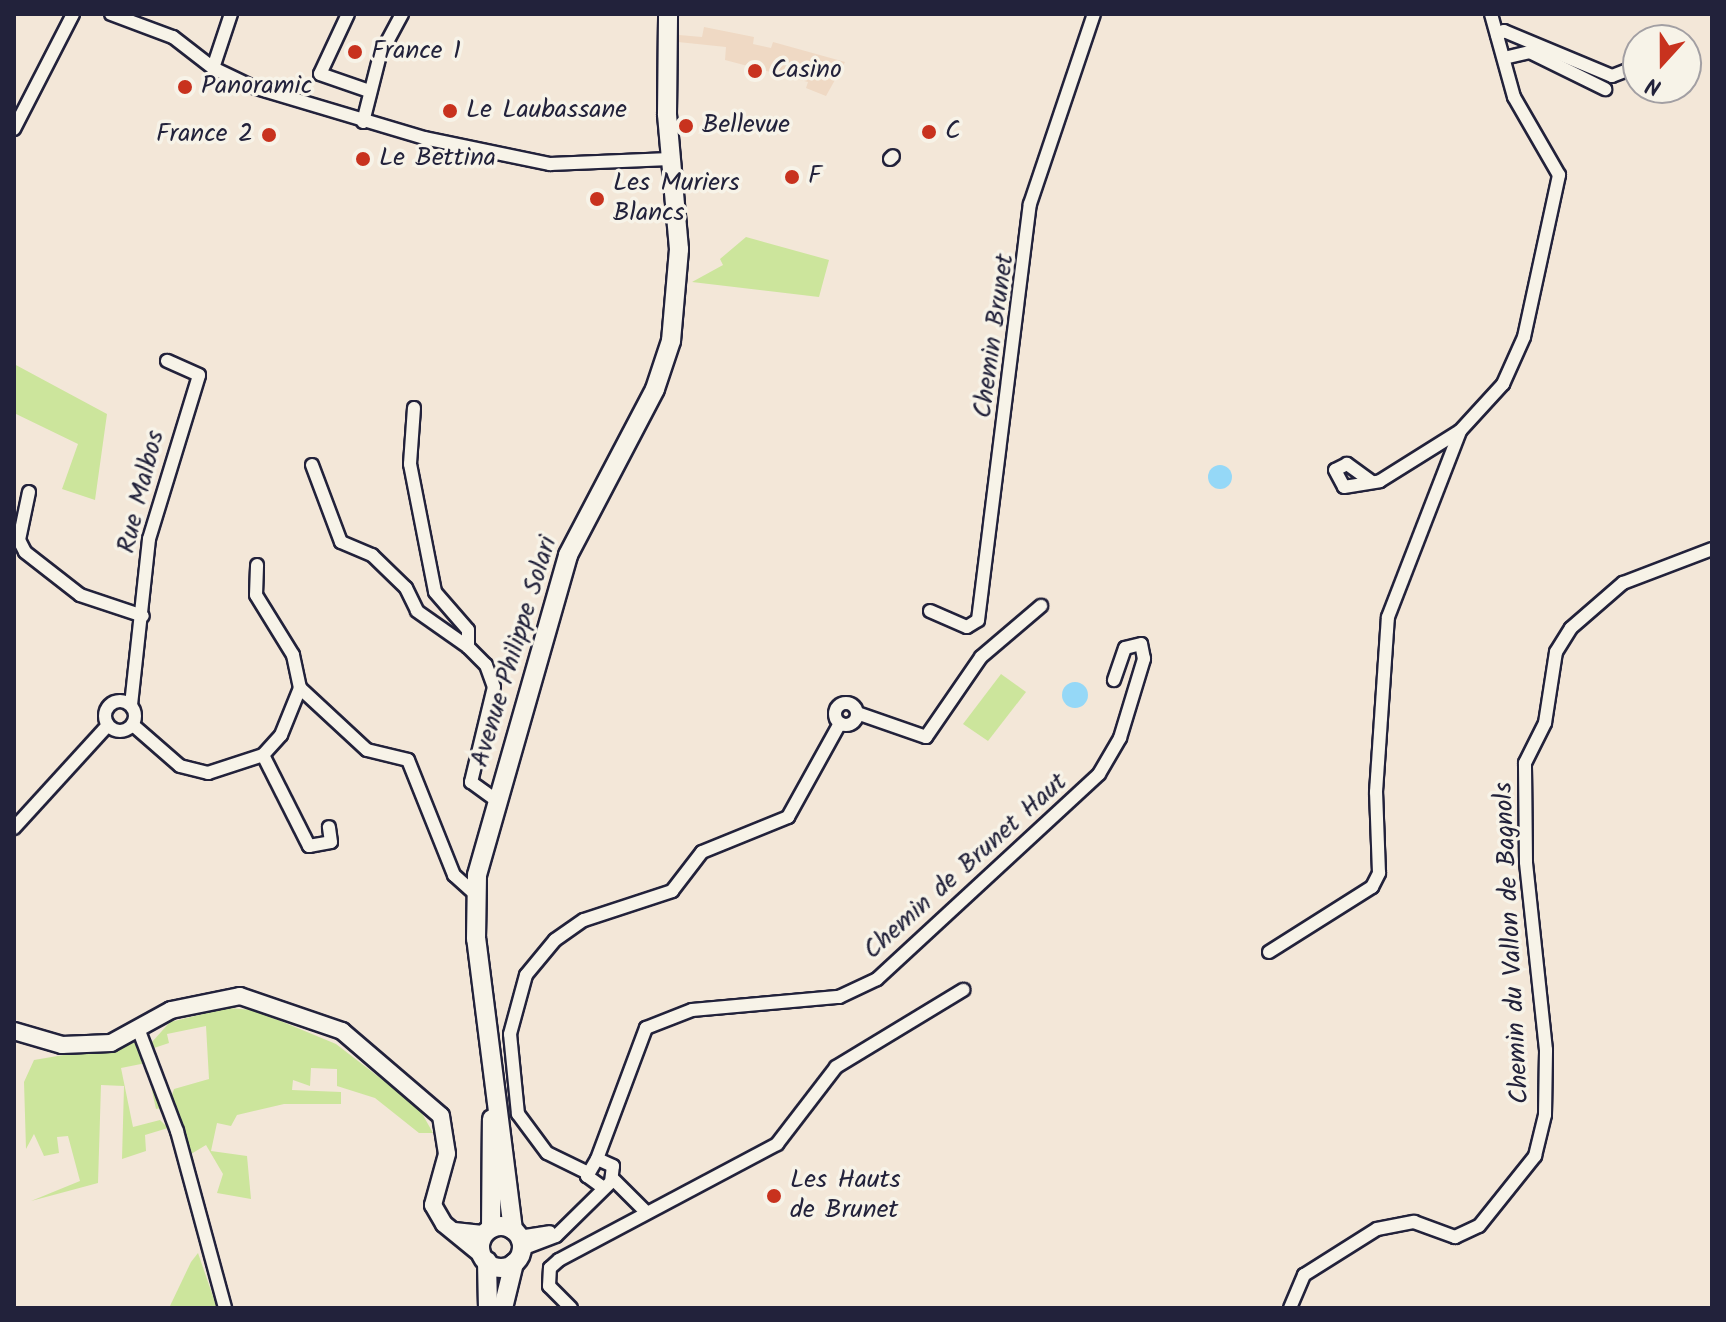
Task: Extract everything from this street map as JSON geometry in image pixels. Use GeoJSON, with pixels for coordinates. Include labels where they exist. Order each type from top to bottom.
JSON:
{"type":"FeatureCollection","features":[{"type":"Feature","properties":{"kind":"main road","name":"Avenue Philippe Solari"},"geometry":{"type":"LineString","coordinates":[[492,1096],[475,894],[496,800],[568,555],[667,357],[679,249],[670,159],[668,14]]}},
{"type":"Feature","properties":{"kind":"main road"},"geometry":{"type":"LineString","coordinates":[[488,1308],[484,1258],[488,1231],[492,1096]]}},
{"type":"Feature","properties":{"kind":"main road"},"geometry":{"type":"LineString","coordinates":[[492,1096],[517,1245],[503,1308]]}},
{"type":"Feature","properties":{"kind":"main road"},"geometry":{"type":"LineString","coordinates":[[488,1231],[517,1245]]}},
{"type":"Feature","properties":{"kind":"main road"},"geometry":{"type":"LineString","coordinates":[[484,1258],[517,1245]]}},
{"type":"Feature","properties":{"kind":"street"},"geometry":{"type":"LineString","coordinates":[[59,14],[60,33]]}},
{"type":"Feature","properties":{"kind":"street"},"geometry":{"type":"LineString","coordinates":[[14,129],[60,33],[73,14]]}},
{"type":"Feature","properties":{"kind":"street"},"geometry":{"type":"LineString","coordinates":[[111,14],[173,37],[213,68],[363,122],[550,164],[670,159]]}},
{"type":"Feature","properties":{"kind":"street"},"geometry":{"type":"LineString","coordinates":[[213,68],[231,14]]}},
{"type":"Feature","properties":{"kind":"street"},"geometry":{"type":"LineString","coordinates":[[348,14],[320,74],[369,91]]}},
{"type":"Feature","properties":{"kind":"street"},"geometry":{"type":"LineString","coordinates":[[363,122],[369,91],[402,14]]}},
{"type":"Feature","properties":{"kind":"street","name":"Chemin Brunet"},"geometry":{"type":"LineString","coordinates":[[930,611],[967,627],[978,620],[1030,204],[1094,14]]}},
{"type":"Feature","properties":{"kind":"street"},"geometry":{"type":"LineString","coordinates":[[1372,482],[1391,478],[1460,431],[1513,366],[1560,189],[1555,162],[1514,97],[1491,14]]}},
{"type":"Feature","properties":{"kind":"street"},"geometry":{"type":"LineString","coordinates":[[1497,35],[1504,31],[1612,76],[1622,72]]}},
{"type":"Feature","properties":{"kind":"street"},"geometry":{"type":"LineString","coordinates":[[1504,58],[1530,52],[1605,89]]}},
{"type":"Feature","properties":{"kind":"street","name":"Rue Malbos"},"geometry":{"type":"LineString","coordinates":[[133,725],[131,705],[152,524],[199,375],[167,361]]}},
{"type":"Feature","properties":{"kind":"street"},"geometry":{"type":"LineString","coordinates":[[414,408],[410,464],[435,592],[468,630],[468,647]]}},
{"type":"Feature","properties":{"kind":"street"},"geometry":{"type":"LineString","coordinates":[[1269,952],[1372,887],[1379,873],[1376,792],[1388,617],[1460,431]]}},
{"type":"Feature","properties":{"kind":"street"},"geometry":{"type":"LineString","coordinates":[[312,465],[341,542],[372,555],[406,588],[417,611],[468,647],[486,665],[494,687],[471,782],[496,800]]}},
{"type":"Feature","properties":{"kind":"street"},"geometry":{"type":"LineString","coordinates":[[29,492],[19,540],[25,552],[80,595],[143,616]]}},
{"type":"Feature","properties":{"kind":"street","name":"Chemin du Vallon de Bagnols"},"geometry":{"type":"LineString","coordinates":[[1290,1308],[1304,1275],[1377,1229],[1414,1222],[1455,1237],[1479,1226],[1535,1156],[1545,1115],[1546,1050],[1526,862],[1525,763],[1545,723],[1556,652],[1571,628],[1623,583],[1712,549]]}},
{"type":"Feature","properties":{"kind":"street"},"geometry":{"type":"LineString","coordinates":[[108,725],[120,731],[133,725],[180,766],[208,773],[263,755],[281,735],[300,688],[293,655],[256,595],[257,565]]}},
{"type":"Feature","properties":{"kind":"street"},"geometry":{"type":"LineString","coordinates":[[644,1210],[613,1179],[593,1180],[547,1153],[518,1114],[510,1034],[526,975],[555,940],[584,920],[672,891],[702,852],[788,817],[840,723],[852,723],[857,713],[926,737],[981,657],[1041,606]]}},
{"type":"Feature","properties":{"kind":"street","name":"Chemin de Brunet Haut"},"geometry":{"type":"LineString","coordinates":[[593,1180],[597,1159],[608,1140],[636,1042],[664,1016],[839,997],[916,949],[1099,774],[1120,738],[1144,659],[1141,644],[1125,648],[1114,680]]}},
{"type":"Feature","properties":{"kind":"street"},"geometry":{"type":"LineString","coordinates":[[300,688],[367,750],[408,760],[454,875],[475,894]]}},
{"type":"Feature","properties":{"kind":"street"},"geometry":{"type":"LineString","coordinates":[[14,828],[108,725],[110,704],[131,705]]}},
{"type":"Feature","properties":{"kind":"street"},"geometry":{"type":"LineString","coordinates":[[263,755],[309,846],[331,842],[329,827]]}},
{"type":"Feature","properties":{"kind":"street"},"geometry":{"type":"LineString","coordinates":[[571,1308],[549,1286],[550,1268],[644,1210],[777,1144],[836,1067],[963,990]]}},
{"type":"Feature","properties":{"kind":"street"},"geometry":{"type":"LineString","coordinates":[[14,1031],[86,1046],[139,1031],[171,1010],[240,996],[351,1037],[441,1116],[447,1154],[433,1205],[453,1231],[484,1258]]}},
{"type":"Feature","properties":{"kind":"street"},"geometry":{"type":"LineString","coordinates":[[139,1031],[177,1131],[225,1308]]}},
{"type":"Feature","properties":{"kind":"street","name":"Chemin de Brunet Haut"},"geometry":{"type":"LineString","coordinates":[[608,1140],[613,1179]]}},
{"type":"Feature","properties":{"kind":"street"},"geometry":{"type":"LineString","coordinates":[[597,1159],[611,1163]]}},
{"type":"Feature","properties":{"kind":"street"},"geometry":{"type":"LineString","coordinates":[[517,1245],[571,1222],[585,1206],[593,1180]]}},
{"type":"Feature","properties":{"kind":"street"},"geometry":{"type":"LineString","coordinates":[[453,1231],[488,1231]]}},
{"type":"Feature","properties":{"kind":"shaded area","name":"Bellevue"},"geometry":{"type":"Polygon","coordinates":[[[704,27],[754,37],[753,44],[771,48],[773,42],[845,62],[826,96],[806,88],[808,82],[725,60],[726,47],[678,42],[679,35],[702,37],[704,27]]]}},
{"type":"Feature","properties":{"kind":"green space"},"geometry":{"type":"Polygon","coordinates":[[[746,237],[829,260],[819,297],[692,282],[723,265],[720,259],[746,237]]]}},
{"type":"Feature","properties":{"kind":"green space"},"geometry":{"type":"Polygon","coordinates":[[[14,364],[107,414],[95,500],[62,489],[78,444],[14,413],[14,364]]]}},
{"type":"Feature","properties":{"kind":"green space"},"geometry":{"type":"Polygon","coordinates":[[[1001,674],[1026,692],[988,741],[963,724],[1001,674]]]}},
{"type":"Feature","properties":{"kind":"green space"},"geometry":{"type":"Polygon","coordinates":[[[228,1008],[254,1010],[336,1044],[419,1108],[433,1133],[419,1133],[375,1098],[337,1086],[337,1069],[311,1068],[310,1086],[293,1080],[292,1090],[341,1092],[341,1104],[284,1104],[237,1115],[231,1126],[217,1123],[211,1151],[247,1156],[251,1199],[217,1193],[223,1174],[206,1145],[191,1154],[193,1178],[171,1098],[174,1089],[209,1079],[206,1026],[167,1034],[169,1043],[154,1048],[152,1042],[170,1022],[228,1008]]]}},
{"type":"Feature","properties":{"kind":"green space"},"geometry":{"type":"Polygon","coordinates":[[[140,1042],[166,1107],[156,1109],[146,1063],[121,1068],[133,1127],[160,1120],[168,1128],[145,1135],[146,1151],[122,1159],[124,1086],[101,1085],[98,1183],[31,1201],[80,1181],[68,1136],[57,1137],[59,1153],[44,1156],[34,1134],[26,1149],[24,1082],[34,1060],[140,1042]]]}},
{"type":"Feature","properties":{"kind":"green space"},"geometry":{"type":"Polygon","coordinates":[[[198,1253],[217,1308],[169,1308],[191,1262],[198,1253]]]}},
{"type":"Feature","properties":{"kind":"water"},"geometry":{"type":"Polygon","coordinates":[[[1220,465],[1231,472],[1232,477],[1225,488],[1220,489],[1209,482],[1208,477],[1215,466],[1220,465]]]}},
{"type":"Feature","properties":{"kind":"water"},"geometry":{"type":"Polygon","coordinates":[[[1075,682],[1084,686],[1088,695],[1084,704],[1075,708],[1066,704],[1062,695],[1066,686],[1075,682]]]}},
{"type":"Feature","properties":{"kind":"place","name":"France 1"},"geometry":{"type":"Point","coordinates":[355,52]}},
{"type":"Feature","properties":{"kind":"place","name":"Casino"},"geometry":{"type":"Point","coordinates":[755,71]}},
{"type":"Feature","properties":{"kind":"place","name":"Panoramic"},"geometry":{"type":"Point","coordinates":[185,87]}},
{"type":"Feature","properties":{"kind":"place","name":"Le Laubassane"},"geometry":{"type":"Point","coordinates":[450,111]}},
{"type":"Feature","properties":{"kind":"place","name":"Bellevue"},"geometry":{"type":"Point","coordinates":[686,126]}},
{"type":"Feature","properties":{"kind":"place","name":"C"},"geometry":{"type":"Point","coordinates":[929,132]}},
{"type":"Feature","properties":{"kind":"place","name":"France 2"},"geometry":{"type":"Point","coordinates":[269,135]}},
{"type":"Feature","properties":{"kind":"place","name":"Le Bettina"},"geometry":{"type":"Point","coordinates":[363,159]}},
{"type":"Feature","properties":{"kind":"place","name":"F"},"geometry":{"type":"Point","coordinates":[792,177]}},
{"type":"Feature","properties":{"kind":"place","name":"Les Muriers Blancs"},"geometry":{"type":"Point","coordinates":[597,199]}},
{"type":"Feature","properties":{"kind":"place","name":"Les Hauts de Brunet"},"geometry":{"type":"Point","coordinates":[774,1196]}}]}
